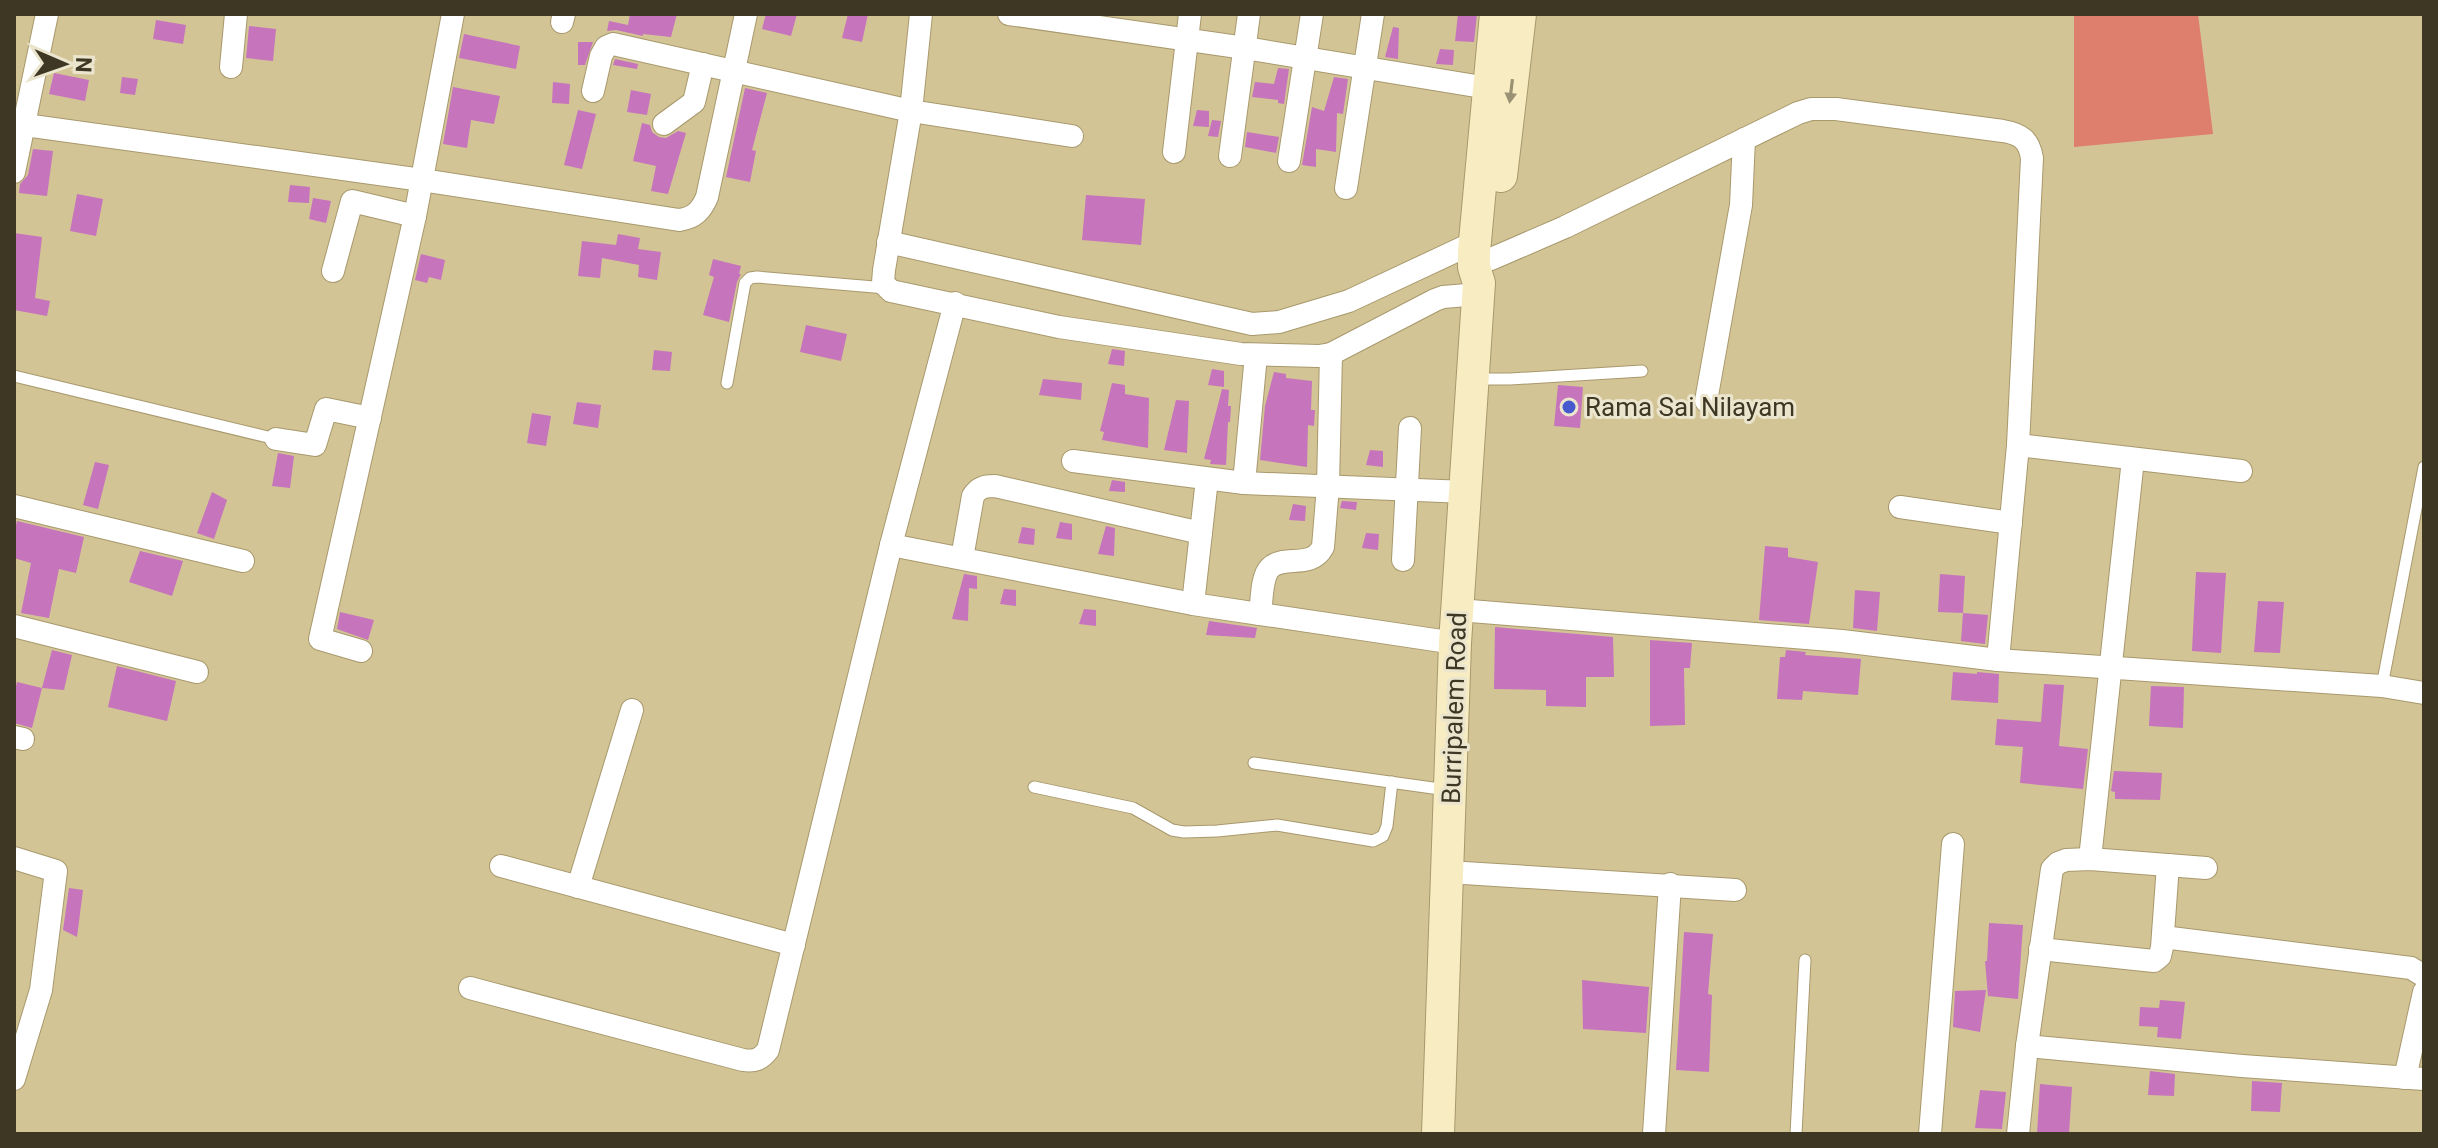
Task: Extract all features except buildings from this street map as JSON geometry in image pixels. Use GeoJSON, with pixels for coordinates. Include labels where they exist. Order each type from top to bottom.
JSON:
{"type":"FeatureCollection","features":[{"type":"Feature","properties":{"kind":"main road","name":"Burripalem Road"},"geometry":{"type":"LineString","coordinates":[[1438,1134],[1448,872],[1443,789],[1458,610],[1435,490],[1474,379],[1488,88],[1496,14]]}},
{"type":"Feature","properties":{"kind":"main road","name":"Burripalem Road"},"geometry":{"type":"LineString","coordinates":[[1481,270],[1520,14]]}},
{"type":"Feature","properties":{"kind":"street"},"geometry":{"type":"LineString","coordinates":[[14,172],[47,14]]}},
{"type":"Feature","properties":{"kind":"street"},"geometry":{"type":"LineString","coordinates":[[231,67],[236,14]]}},
{"type":"Feature","properties":{"kind":"street"},"geometry":{"type":"LineString","coordinates":[[361,651],[320,639],[415,216],[453,14]]}},
{"type":"Feature","properties":{"kind":"street"},"geometry":{"type":"LineString","coordinates":[[20,138],[422,180],[687,219],[702,208],[707,197],[746,14]]}},
{"type":"Feature","properties":{"kind":"street"},"geometry":{"type":"LineString","coordinates":[[921,14],[911,111],[883,277],[886,288],[1059,327],[1256,355],[1331,354],[1443,297],[1481,270],[1798,113],[1823,109],[2003,131],[2023,137],[2030,147],[2032,158],[2018,445],[1998,660]]}},
{"type":"Feature","properties":{"kind":"street"},"geometry":{"type":"LineString","coordinates":[[1009,14],[1245,48],[1488,88]]}},
{"type":"Feature","properties":{"kind":"street"},"geometry":{"type":"LineString","coordinates":[[1174,152],[1190,14]]}},
{"type":"Feature","properties":{"kind":"street"},"geometry":{"type":"LineString","coordinates":[[1230,156],[1249,14]]}},
{"type":"Feature","properties":{"kind":"street"},"geometry":{"type":"LineString","coordinates":[[1289,161],[1312,14]]}},
{"type":"Feature","properties":{"kind":"street"},"geometry":{"type":"LineString","coordinates":[[1346,188],[1373,14]]}},
{"type":"Feature","properties":{"kind":"street"},"geometry":{"type":"LineString","coordinates":[[593,91],[601,56],[606,47],[613,44],[911,111],[1072,136]]}},
{"type":"Feature","properties":{"kind":"street"},"geometry":{"type":"LineString","coordinates":[[664,124],[694,102],[703,64]]}},
{"type":"Feature","properties":{"kind":"street"},"geometry":{"type":"LineString","coordinates":[[1706,401],[1741,205],[1744,139]]}},
{"type":"Feature","properties":{"kind":"street"},"geometry":{"type":"LineString","coordinates":[[333,271],[352,201],[415,216]]}},
{"type":"Feature","properties":{"kind":"street"},"geometry":{"type":"LineString","coordinates":[[888,242],[1266,325],[1349,301],[1481,270]]}},
{"type":"Feature","properties":{"kind":"street"},"geometry":{"type":"LineString","coordinates":[[470,988],[752,1061],[762,1058],[768,1050],[891,545],[955,303]]}},
{"type":"Feature","properties":{"kind":"street"},"geometry":{"type":"LineString","coordinates":[[1260,614],[1270,568],[1277,564],[1312,559],[1319,555],[1325,538],[1331,354]]}},
{"type":"Feature","properties":{"kind":"street"},"geometry":{"type":"LineString","coordinates":[[1244,483],[1256,355]]}},
{"type":"Feature","properties":{"kind":"street"},"geometry":{"type":"LineString","coordinates":[[276,439],[315,445],[326,409],[370,418]]}},
{"type":"Feature","properties":{"kind":"street"},"geometry":{"type":"LineString","coordinates":[[1403,560],[1435,490],[1410,428]]}},
{"type":"Feature","properties":{"kind":"street"},"geometry":{"type":"LineString","coordinates":[[2018,445],[2241,471]]}},
{"type":"Feature","properties":{"kind":"street"},"geometry":{"type":"LineString","coordinates":[[2090,859],[2133,459]]}},
{"type":"Feature","properties":{"kind":"street"},"geometry":{"type":"LineString","coordinates":[[1073,461],[1244,483],[1435,490]]}},
{"type":"Feature","properties":{"kind":"street"},"geometry":{"type":"LineString","coordinates":[[1193,604],[1207,479]]}},
{"type":"Feature","properties":{"kind":"street"},"geometry":{"type":"LineString","coordinates":[[962,558],[973,496],[978,489],[986,486],[1201,533]]}},
{"type":"Feature","properties":{"kind":"street"},"geometry":{"type":"LineString","coordinates":[[14,506],[243,561]]}},
{"type":"Feature","properties":{"kind":"street"},"geometry":{"type":"LineString","coordinates":[[1900,507],[2011,523]]}},
{"type":"Feature","properties":{"kind":"street"},"geometry":{"type":"LineString","coordinates":[[891,545],[1193,604],[1455,643]]}},
{"type":"Feature","properties":{"kind":"street"},"geometry":{"type":"LineString","coordinates":[[1458,610],[1842,641],[1998,660],[2382,686],[2424,693]]}},
{"type":"Feature","properties":{"kind":"street"},"geometry":{"type":"LineString","coordinates":[[14,626],[197,672]]}},
{"type":"Feature","properties":{"kind":"street"},"geometry":{"type":"LineString","coordinates":[[578,887],[632,710]]}},
{"type":"Feature","properties":{"kind":"street"},"geometry":{"type":"LineString","coordinates":[[1930,1134],[1953,844]]}},
{"type":"Feature","properties":{"kind":"street"},"geometry":{"type":"LineString","coordinates":[[14,858],[56,871],[41,990],[14,1079]]}},
{"type":"Feature","properties":{"kind":"street"},"geometry":{"type":"LineString","coordinates":[[2018,1134],[2052,869],[2066,860],[2090,859],[2206,868]]}},
{"type":"Feature","properties":{"kind":"street"},"geometry":{"type":"LineString","coordinates":[[2040,949],[2154,961],[2160,956],[2163,937],[2168,865]]}},
{"type":"Feature","properties":{"kind":"street"},"geometry":{"type":"LineString","coordinates":[[501,866],[794,945]]}},
{"type":"Feature","properties":{"kind":"street"},"geometry":{"type":"LineString","coordinates":[[1448,872],[1735,890]]}},
{"type":"Feature","properties":{"kind":"street"},"geometry":{"type":"LineString","coordinates":[[1654,1134],[1670,884]]}},
{"type":"Feature","properties":{"kind":"street"},"geometry":{"type":"LineString","coordinates":[[2163,937],[2411,968],[2424,976]]}},
{"type":"Feature","properties":{"kind":"street"},"geometry":{"type":"LineString","coordinates":[[2027,1046],[2415,1078],[2424,992]]}},
{"type":"Feature","properties":{"kind":"lane"},"geometry":{"type":"LineString","coordinates":[[727,383],[745,283],[750,278],[886,288]]}},
{"type":"Feature","properties":{"kind":"lane"},"geometry":{"type":"LineString","coordinates":[[1474,379],[1642,371]]}},
{"type":"Feature","properties":{"kind":"lane"},"geometry":{"type":"LineString","coordinates":[[14,376],[276,439]]}},
{"type":"Feature","properties":{"kind":"lane"},"geometry":{"type":"LineString","coordinates":[[2382,686],[2424,467]]}},
{"type":"Feature","properties":{"kind":"lane"},"geometry":{"type":"LineString","coordinates":[[1254,763],[1443,789]]}},
{"type":"Feature","properties":{"kind":"lane"},"geometry":{"type":"LineString","coordinates":[[1034,787],[1133,808],[1172,830],[1184,832],[1277,825],[1373,841],[1383,836],[1387,826],[1392,782]]}},
{"type":"Feature","properties":{"kind":"lane"},"geometry":{"type":"LineString","coordinates":[[1796,1134],[1805,960]]}},
{"type":"Feature","properties":{"kind":"shaded area"},"geometry":{"type":"Polygon","coordinates":[[[2074,14],[2198,14],[2213,134],[2074,147],[2074,14]]]}},
{"type":"Feature","properties":{"kind":"place","name":"Rama Sai Nilayam"},"geometry":{"type":"Point","coordinates":[1569,407]}}]}
